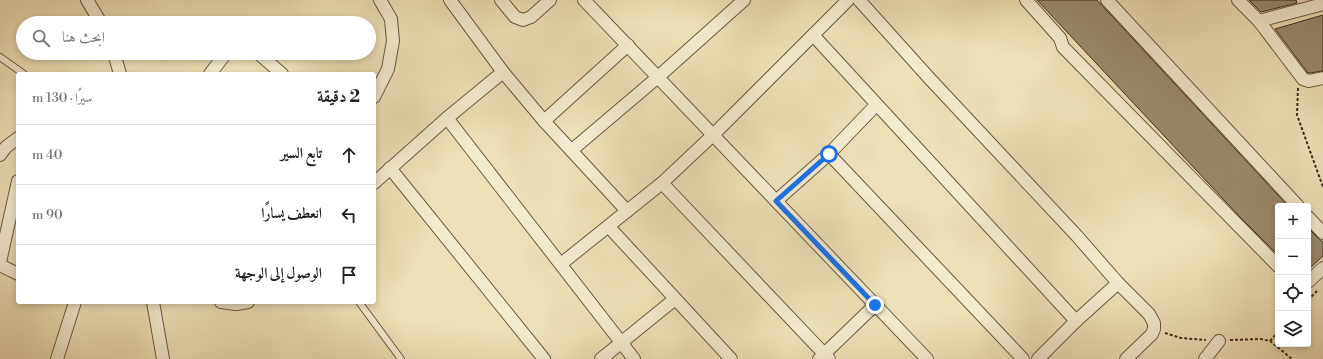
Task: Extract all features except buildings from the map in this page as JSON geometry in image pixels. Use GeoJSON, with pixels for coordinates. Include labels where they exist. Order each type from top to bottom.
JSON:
{"type":"FeatureCollection","features":[{"type":"Feature","properties":{"kind":"street"},"geometry":{"type":"LineString","coordinates":[[87,0],[97,16]]}},
{"type":"Feature","properties":{"kind":"street"},"geometry":{"type":"LineString","coordinates":[[376,93],[388,69],[393,41],[391,19],[380,0]]}},
{"type":"Feature","properties":{"kind":"street"},"geometry":{"type":"LineString","coordinates":[[450,0],[503,72],[544,121],[627,211]]}},
{"type":"Feature","properties":{"kind":"street"},"geometry":{"type":"LineString","coordinates":[[501,0],[515,17],[523,20],[531,17],[550,0]]}},
{"type":"Feature","properties":{"kind":"street"},"geometry":{"type":"LineString","coordinates":[[584,0],[927,359]]}},
{"type":"Feature","properties":{"kind":"street"},"geometry":{"type":"LineString","coordinates":[[572,150],[658,77],[744,0]]}},
{"type":"Feature","properties":{"kind":"street"},"geometry":{"type":"LineString","coordinates":[[561,264],[662,183],[713,135],[848,0]]}},
{"type":"Feature","properties":{"kind":"street"},"geometry":{"type":"LineString","coordinates":[[859,0],[930,79],[1077,236],[1118,283],[1149,314],[1154,323],[1152,334],[1126,359]]}},
{"type":"Feature","properties":{"kind":"street"},"geometry":{"type":"LineString","coordinates":[[1026,0],[1060,38],[1063,47],[1275,263]]}},
{"type":"Feature","properties":{"kind":"street"},"geometry":{"type":"LineString","coordinates":[[1107,0],[1295,203]]}},
{"type":"Feature","properties":{"kind":"street"},"geometry":{"type":"LineString","coordinates":[[1238,0],[1259,20],[1306,81],[1323,78]]}},
{"type":"Feature","properties":{"kind":"street"},"geometry":{"type":"LineString","coordinates":[[1259,20],[1323,4]]}},
{"type":"Feature","properties":{"kind":"street"},"geometry":{"type":"LineString","coordinates":[[812,35],[1076,321]]}},
{"type":"Feature","properties":{"kind":"street"},"geometry":{"type":"LineString","coordinates":[[544,121],[628,45]]}},
{"type":"Feature","properties":{"kind":"street"},"geometry":{"type":"LineString","coordinates":[[116,60],[119,72]]}},
{"type":"Feature","properties":{"kind":"street"},"geometry":{"type":"LineString","coordinates":[[212,72],[221,60]]}},
{"type":"Feature","properties":{"kind":"street"},"geometry":{"type":"LineString","coordinates":[[266,60],[280,72]]}},
{"type":"Feature","properties":{"kind":"street"},"geometry":{"type":"LineString","coordinates":[[503,72],[380,174],[544,359]]}},
{"type":"Feature","properties":{"kind":"street"},"geometry":{"type":"LineString","coordinates":[[776,201],[829,154],[876,105]]}},
{"type":"Feature","properties":{"kind":"street"},"geometry":{"type":"LineString","coordinates":[[447,118],[634,359]]}},
{"type":"Feature","properties":{"kind":"street"},"geometry":{"type":"LineString","coordinates":[[0,155],[6,147],[16,140]]}},
{"type":"Feature","properties":{"kind":"street"},"geometry":{"type":"LineString","coordinates":[[829,154],[1023,359]]}},
{"type":"Feature","properties":{"kind":"street"},"geometry":{"type":"LineString","coordinates":[[662,183],[824,357],[875,305]]}},
{"type":"Feature","properties":{"kind":"street"},"geometry":{"type":"LineString","coordinates":[[16,190],[0,263],[16,273]]}},
{"type":"Feature","properties":{"kind":"street"},"geometry":{"type":"LineString","coordinates":[[1311,220],[1323,233]]}},
{"type":"Feature","properties":{"kind":"street"},"geometry":{"type":"LineString","coordinates":[[608,227],[731,359]]}},
{"type":"Feature","properties":{"kind":"street"},"geometry":{"type":"LineString","coordinates":[[1311,279],[1323,268]]}},
{"type":"Feature","properties":{"kind":"street"},"geometry":{"type":"LineString","coordinates":[[1038,359],[1076,321],[1118,283]]}},
{"type":"Feature","properties":{"kind":"street"},"geometry":{"type":"LineString","coordinates":[[601,359],[675,299]]}},
{"type":"Feature","properties":{"kind":"street"},"geometry":{"type":"LineString","coordinates":[[57,359],[74,304]]}},
{"type":"Feature","properties":{"kind":"street"},"geometry":{"type":"LineString","coordinates":[[153,304],[163,359]]}},
{"type":"Feature","properties":{"kind":"street"},"geometry":{"type":"LineString","coordinates":[[1205,359],[1219,341]]}},
{"type":"Feature","properties":{"kind":"lane"},"geometry":{"type":"LineString","coordinates":[[0,57],[21,72]]}},
{"type":"Feature","properties":{"kind":"lane"},"geometry":{"type":"LineString","coordinates":[[360,304],[401,359]]}},
{"type":"Feature","properties":{"kind":"path"},"geometry":{"type":"LineString","coordinates":[[1299,73],[1297,115],[1323,187]]}},
{"type":"Feature","properties":{"kind":"path"},"geometry":{"type":"LineString","coordinates":[[1311,297],[1318,290]]}},
{"type":"Feature","properties":{"kind":"path"},"geometry":{"type":"LineString","coordinates":[[1270,341],[1275,335]]}},
{"type":"Feature","properties":{"kind":"route"},"geometry":{"type":"LineString","coordinates":[[829,154],[776,201],[875,305]]}}]}
